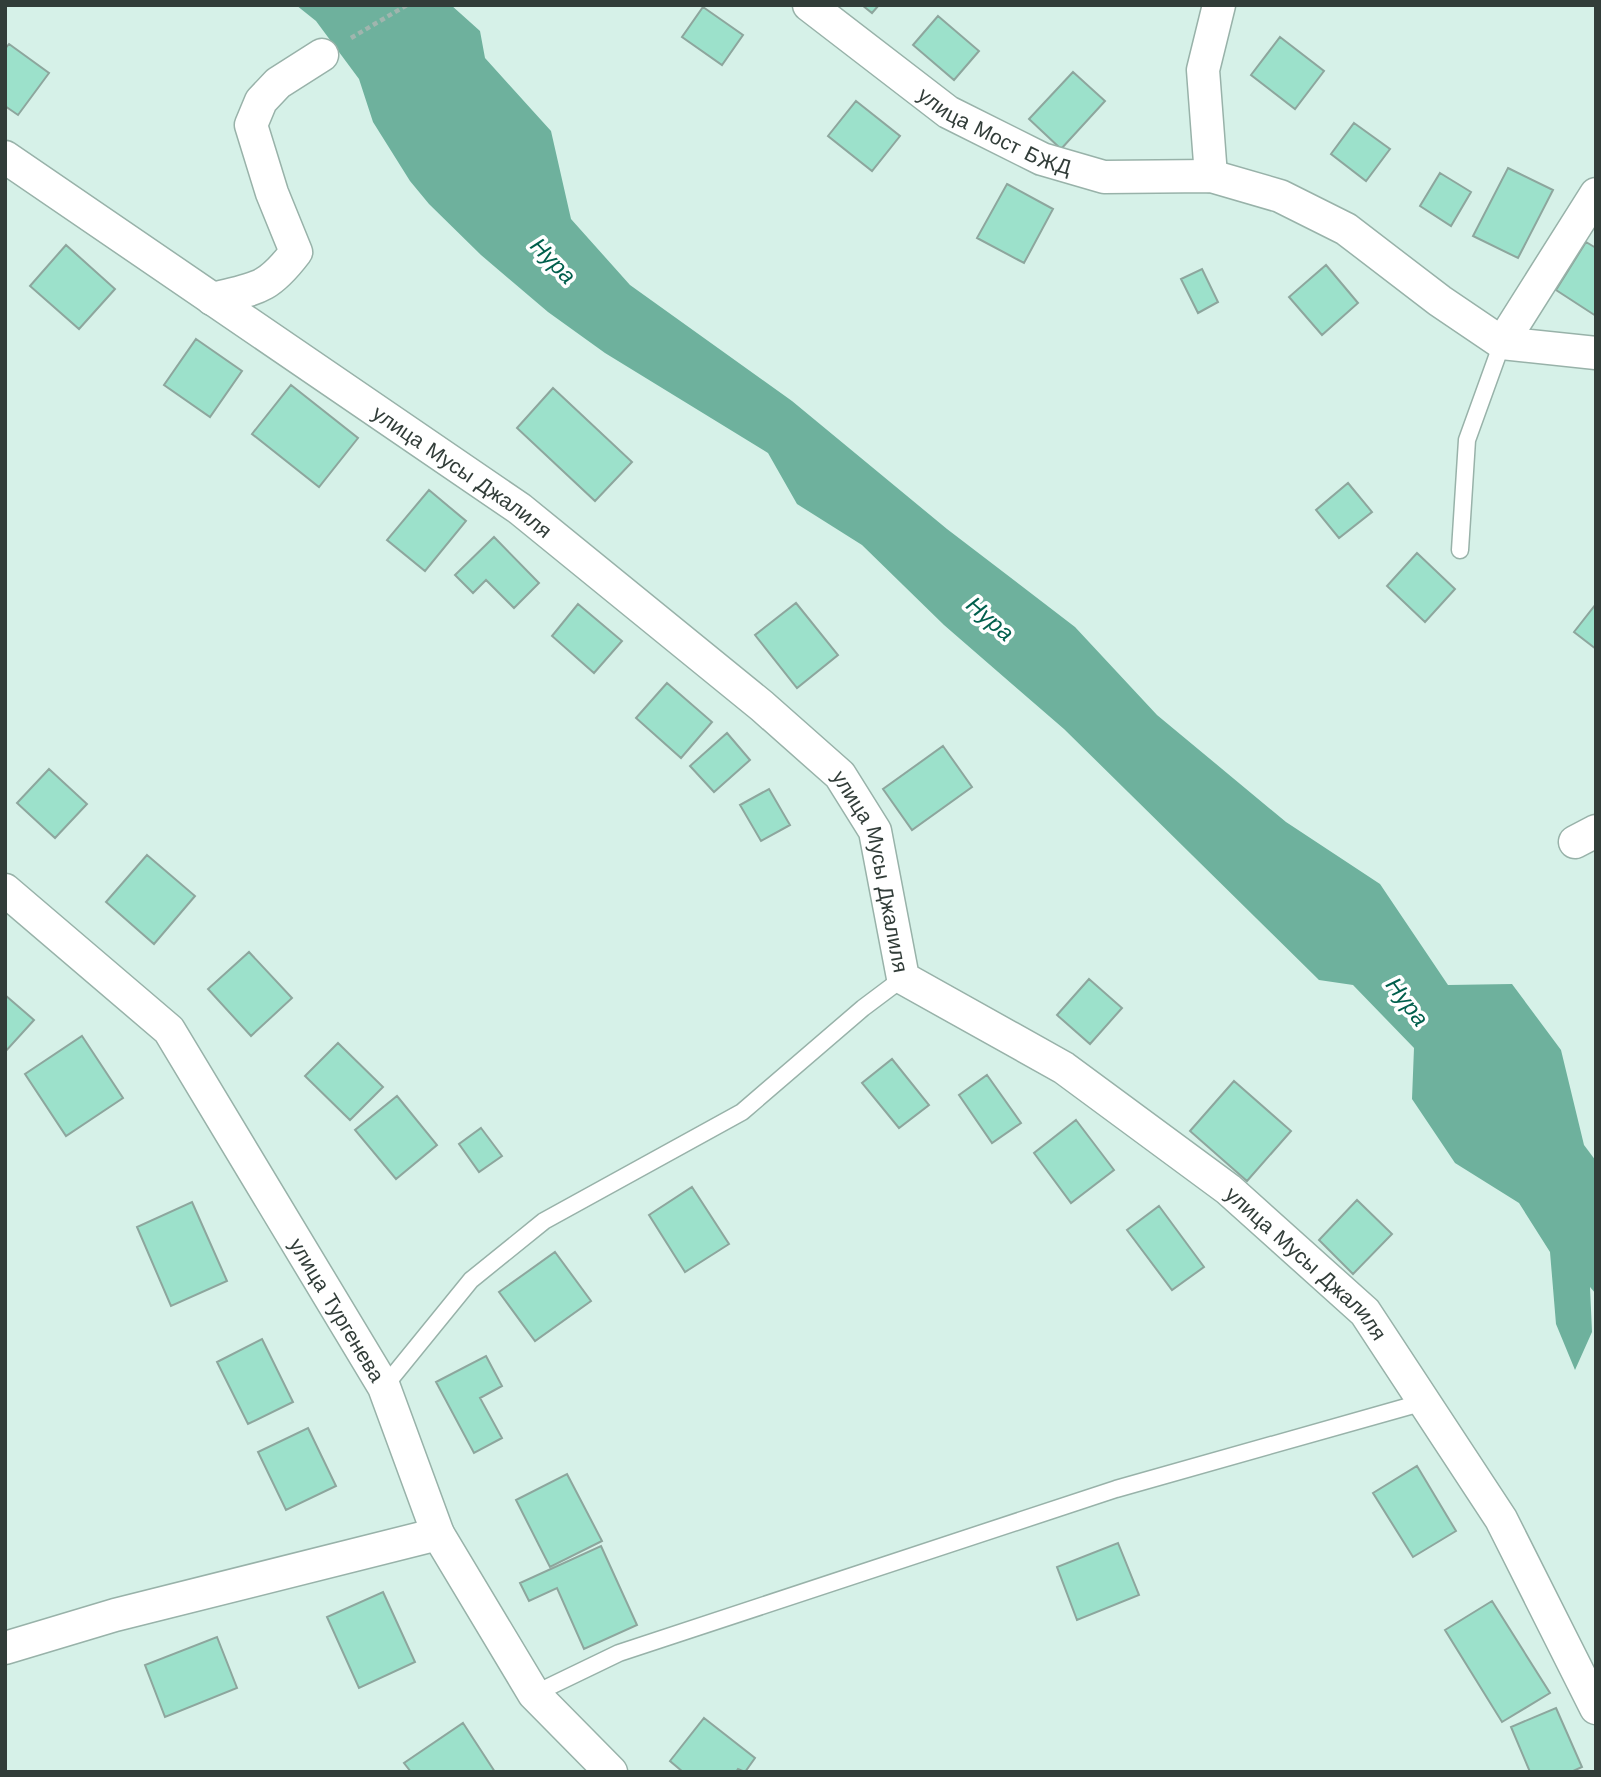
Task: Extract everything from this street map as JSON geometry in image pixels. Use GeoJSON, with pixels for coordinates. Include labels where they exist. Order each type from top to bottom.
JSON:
{"type":"FeatureCollection","features":[{"type":"Feature","properties":{"kind":"street","name":"улица Мост БЖД"},"geometry":{"type":"LineString","coordinates":[[809,5],[948,112],[1042,159],[1104,177],[1211,176],[1280,196],[1346,229],[1440,301],[1502,343],[1596,353]]}},
{"type":"Feature","properties":{"kind":"street"},"geometry":{"type":"LineString","coordinates":[[1211,176],[1203,70],[1219,5]]}},
{"type":"Feature","properties":{"kind":"street"},"geometry":{"type":"LineString","coordinates":[[212,299],[258,288],[278,275],[296,252],[272,193],[251,125],[261,101],[278,83],[322,55]]}},
{"type":"Feature","properties":{"kind":"street","name":"улица Мусы Джалиля"},"geometry":{"type":"LineString","coordinates":[[5,157],[520,509],[762,706],[840,775],[875,831],[903,978],[1064,1068],[1228,1189],[1365,1312],[1501,1519],[1596,1708]]}},
{"type":"Feature","properties":{"kind":"street"},"geometry":{"type":"LineString","coordinates":[[1502,343],[1596,194]]}},
{"type":"Feature","properties":{"kind":"street","name":"улица Тургенева"},"geometry":{"type":"LineString","coordinates":[[5,890],[169,1030],[384,1387],[438,1534],[534,1694],[611,1772]]}},
{"type":"Feature","properties":{"kind":"street"},"geometry":{"type":"LineString","coordinates":[[5,1648],[116,1615],[438,1534]]}},
{"type":"Feature","properties":{"kind":"lane"},"geometry":{"type":"LineString","coordinates":[[1460,550],[1467,440],[1502,343]]}},
{"type":"Feature","properties":{"kind":"lane"},"geometry":{"type":"LineString","coordinates":[[384,1387],[471,1280],[544,1221],[742,1112],[863,1008],[903,978]]}},
{"type":"Feature","properties":{"kind":"lane"},"geometry":{"type":"LineString","coordinates":[[534,1694],[620,1653],[1116,1489],[1424,1402]]}},
{"type":"Feature","properties":{"kind":"path"},"geometry":{"type":"LineString","coordinates":[[322,55],[407,5]]}},
{"type":"Feature","properties":{"kind":"water","name":"Нура"},"geometry":{"type":"Polygon","coordinates":[[[296,5],[451,5],[480,31],[485,58],[551,131],[571,219],[630,285],[792,401],[947,529],[1075,627],[1157,715],[1286,822],[1380,884],[1448,985],[1512,984],[1561,1050],[1584,1145],[1596,1161],[1596,1294],[1590,1287],[1592,1332],[1575,1370],[1556,1324],[1550,1252],[1519,1203],[1455,1163],[1412,1099],[1414,1048],[1353,985],[1319,980],[1064,729],[944,625],[862,545],[797,504],[768,453],[605,353],[548,312],[481,255],[429,204],[410,181],[373,122],[359,79],[316,21],[296,5]]]}},
{"type":"Feature","properties":{"kind":"building"},"geometry":{"type":"Polygon","coordinates":[[[862,5],[879,5],[872,13],[862,5]]]}},
{"type":"Feature","properties":{"kind":"building"},"geometry":{"type":"Polygon","coordinates":[[[703,7],[743,35],[722,65],[682,37],[703,7]]]}},
{"type":"Feature","properties":{"kind":"building"},"geometry":{"type":"Polygon","coordinates":[[[938,16],[979,51],[954,80],[913,45],[938,16]]]}},
{"type":"Feature","properties":{"kind":"building"},"geometry":{"type":"Polygon","coordinates":[[[1280,37],[1324,71],[1295,109],[1251,75],[1280,37]]]}},
{"type":"Feature","properties":{"kind":"building"},"geometry":{"type":"Polygon","coordinates":[[[9,44],[49,73],[18,115],[5,106],[5,49],[9,44]]]}},
{"type":"Feature","properties":{"kind":"building"},"geometry":{"type":"Polygon","coordinates":[[[1073,72],[1105,101],[1061,149],[1029,119],[1073,72]]]}},
{"type":"Feature","properties":{"kind":"building"},"geometry":{"type":"Polygon","coordinates":[[[856,101],[900,136],[872,171],[828,136],[856,101]]]}},
{"type":"Feature","properties":{"kind":"building"},"geometry":{"type":"Polygon","coordinates":[[[1354,123],[1390,149],[1366,181],[1331,154],[1354,123]]]}},
{"type":"Feature","properties":{"kind":"building"},"geometry":{"type":"Polygon","coordinates":[[[1508,168],[1553,190],[1518,258],[1473,236],[1508,168]]]}},
{"type":"Feature","properties":{"kind":"building"},"geometry":{"type":"Polygon","coordinates":[[[1440,173],[1471,192],[1451,226],[1420,206],[1440,173]]]}},
{"type":"Feature","properties":{"kind":"building"},"geometry":{"type":"Polygon","coordinates":[[[1007,184],[1053,209],[1024,263],[977,238],[1007,184]]]}},
{"type":"Feature","properties":{"kind":"building"},"geometry":{"type":"Polygon","coordinates":[[[1586,242],[1596,248],[1596,316],[1556,290],[1586,242]]]}},
{"type":"Feature","properties":{"kind":"building"},"geometry":{"type":"Polygon","coordinates":[[[66,245],[115,289],[79,329],[30,286],[66,245]]]}},
{"type":"Feature","properties":{"kind":"building"},"geometry":{"type":"Polygon","coordinates":[[[1326,265],[1358,303],[1322,335],[1289,297],[1326,265]]]}},
{"type":"Feature","properties":{"kind":"building"},"geometry":{"type":"Polygon","coordinates":[[[1202,269],[1218,302],[1198,313],[1181,279],[1202,269]]]}},
{"type":"Feature","properties":{"kind":"building"},"geometry":{"type":"Polygon","coordinates":[[[196,339],[242,371],[210,417],[164,385],[196,339]]]}},
{"type":"Feature","properties":{"kind":"building"},"geometry":{"type":"Polygon","coordinates":[[[291,385],[358,438],[319,487],[252,434],[291,385]]]}},
{"type":"Feature","properties":{"kind":"building"},"geometry":{"type":"Polygon","coordinates":[[[553,388],[632,462],[595,501],[517,428],[553,388]]]}},
{"type":"Feature","properties":{"kind":"building"},"geometry":{"type":"Polygon","coordinates":[[[1348,483],[1372,512],[1339,538],[1316,510],[1348,483]]]}},
{"type":"Feature","properties":{"kind":"building"},"geometry":{"type":"Polygon","coordinates":[[[429,490],[466,521],[425,571],[387,540],[429,490]]]}},
{"type":"Feature","properties":{"kind":"building"},"geometry":{"type":"Polygon","coordinates":[[[494,537],[539,583],[514,608],[486,580],[473,593],[455,575],[494,537]]]}},
{"type":"Feature","properties":{"kind":"building"},"geometry":{"type":"Polygon","coordinates":[[[1417,553],[1455,589],[1425,622],[1387,586],[1417,553]]]}},
{"type":"Feature","properties":{"kind":"building"},"geometry":{"type":"Polygon","coordinates":[[[796,603],[838,655],[797,688],[755,635],[796,603]]]}},
{"type":"Feature","properties":{"kind":"building"},"geometry":{"type":"Polygon","coordinates":[[[578,604],[622,641],[594,673],[552,636],[578,604]]]}},
{"type":"Feature","properties":{"kind":"building"},"geometry":{"type":"Polygon","coordinates":[[[1596,604],[1596,649],[1574,632],[1596,604]]]}},
{"type":"Feature","properties":{"kind":"building"},"geometry":{"type":"Polygon","coordinates":[[[667,683],[712,722],[681,758],[636,718],[667,683]]]}},
{"type":"Feature","properties":{"kind":"building"},"geometry":{"type":"Polygon","coordinates":[[[727,733],[750,760],[714,792],[690,766],[727,733]]]}},
{"type":"Feature","properties":{"kind":"building"},"geometry":{"type":"Polygon","coordinates":[[[943,746],[972,787],[912,830],[883,789],[943,746]]]}},
{"type":"Feature","properties":{"kind":"building"},"geometry":{"type":"Polygon","coordinates":[[[49,769],[87,804],[55,838],[17,803],[49,769]]]}},
{"type":"Feature","properties":{"kind":"building"},"geometry":{"type":"Polygon","coordinates":[[[769,789],[790,825],[761,841],[740,805],[769,789]]]}},
{"type":"Feature","properties":{"kind":"building"},"geometry":{"type":"Polygon","coordinates":[[[147,855],[195,896],[154,944],[106,902],[147,855]]]}},
{"type":"Feature","properties":{"kind":"building"},"geometry":{"type":"Polygon","coordinates":[[[249,952],[292,998],[251,1036],[208,989],[249,952]]]}},
{"type":"Feature","properties":{"kind":"building"},"geometry":{"type":"Polygon","coordinates":[[[1089,979],[1122,1008],[1090,1044],[1057,1015],[1089,979]]]}},
{"type":"Feature","properties":{"kind":"building"},"geometry":{"type":"Polygon","coordinates":[[[5,995],[34,1020],[5,1052],[5,995]]]}},
{"type":"Feature","properties":{"kind":"building"},"geometry":{"type":"Polygon","coordinates":[[[82,1036],[123,1098],[66,1136],[25,1074],[82,1036]]]}},
{"type":"Feature","properties":{"kind":"building"},"geometry":{"type":"Polygon","coordinates":[[[338,1043],[383,1087],[350,1120],[305,1076],[338,1043]]]}},
{"type":"Feature","properties":{"kind":"building"},"geometry":{"type":"Polygon","coordinates":[[[892,1059],[929,1105],[899,1128],[862,1083],[892,1059]]]}},
{"type":"Feature","properties":{"kind":"building"},"geometry":{"type":"Polygon","coordinates":[[[987,1075],[1021,1123],[992,1143],[959,1095],[987,1075]]]}},
{"type":"Feature","properties":{"kind":"building"},"geometry":{"type":"Polygon","coordinates":[[[1234,1081],[1291,1131],[1247,1181],[1190,1131],[1234,1081]]]}},
{"type":"Feature","properties":{"kind":"building"},"geometry":{"type":"Polygon","coordinates":[[[397,1096],[437,1145],[396,1179],[355,1130],[397,1096]]]}},
{"type":"Feature","properties":{"kind":"building"},"geometry":{"type":"Polygon","coordinates":[[[1076,1120],[1114,1170],[1071,1203],[1034,1153],[1076,1120]]]}},
{"type":"Feature","properties":{"kind":"building"},"geometry":{"type":"Polygon","coordinates":[[[481,1128],[502,1156],[479,1172],[459,1144],[481,1128]]]}},
{"type":"Feature","properties":{"kind":"building"},"geometry":{"type":"Polygon","coordinates":[[[692,1187],[729,1244],[685,1272],[649,1215],[692,1187]]]}},
{"type":"Feature","properties":{"kind":"building"},"geometry":{"type":"Polygon","coordinates":[[[1357,1200],[1392,1234],[1353,1274],[1319,1240],[1357,1200]]]}},
{"type":"Feature","properties":{"kind":"building"},"geometry":{"type":"Polygon","coordinates":[[[192,1202],[227,1281],[171,1306],[137,1227],[192,1202]]]}},
{"type":"Feature","properties":{"kind":"building"},"geometry":{"type":"Polygon","coordinates":[[[1159,1206],[1204,1267],[1172,1290],[1127,1230],[1159,1206]]]}},
{"type":"Feature","properties":{"kind":"building"},"geometry":{"type":"Polygon","coordinates":[[[555,1252],[591,1301],[535,1341],[499,1292],[555,1252]]]}},
{"type":"Feature","properties":{"kind":"building"},"geometry":{"type":"Polygon","coordinates":[[[262,1339],[293,1402],[248,1424],[217,1362],[262,1339]]]}},
{"type":"Feature","properties":{"kind":"building"},"geometry":{"type":"Polygon","coordinates":[[[486,1356],[502,1386],[480,1398],[502,1438],[474,1453],[436,1382],[486,1356]]]}},
{"type":"Feature","properties":{"kind":"building"},"geometry":{"type":"Polygon","coordinates":[[[308,1428],[336,1486],[286,1510],[258,1452],[308,1428]]]}},
{"type":"Feature","properties":{"kind":"building"},"geometry":{"type":"Polygon","coordinates":[[[1417,1466],[1456,1531],[1413,1557],[1373,1493],[1417,1466]]]}},
{"type":"Feature","properties":{"kind":"building"},"geometry":{"type":"Polygon","coordinates":[[[567,1474],[602,1541],[550,1567],[516,1500],[567,1474]]]}},
{"type":"Feature","properties":{"kind":"building"},"geometry":{"type":"Polygon","coordinates":[[[1118,1543],[1139,1595],[1077,1620],[1057,1567],[1118,1543]]]}},
{"type":"Feature","properties":{"kind":"building"},"geometry":{"type":"Polygon","coordinates":[[[601,1546],[637,1625],[584,1649],[557,1588],[529,1601],[520,1583],[601,1546]]]}},
{"type":"Feature","properties":{"kind":"building"},"geometry":{"type":"Polygon","coordinates":[[[383,1592],[415,1662],[359,1688],[327,1617],[383,1592]]]}},
{"type":"Feature","properties":{"kind":"building"},"geometry":{"type":"Polygon","coordinates":[[[1492,1601],[1550,1693],[1502,1722],[1445,1630],[1492,1601]]]}},
{"type":"Feature","properties":{"kind":"building"},"geometry":{"type":"Polygon","coordinates":[[[217,1637],[237,1688],[165,1717],[145,1665],[217,1637]]]}},
{"type":"Feature","properties":{"kind":"building"},"geometry":{"type":"Polygon","coordinates":[[[1556,1708],[1582,1767],[1571,1772],[1530,1772],[1511,1727],[1556,1708]]]}},
{"type":"Feature","properties":{"kind":"building"},"geometry":{"type":"Polygon","coordinates":[[[704,1718],[755,1758],[745,1772],[738,1769],[736,1772],[683,1772],[670,1761],[704,1718]]]}},
{"type":"Feature","properties":{"kind":"building"},"geometry":{"type":"Polygon","coordinates":[[[463,1723],[495,1772],[411,1772],[404,1763],[463,1723]]]}}]}
